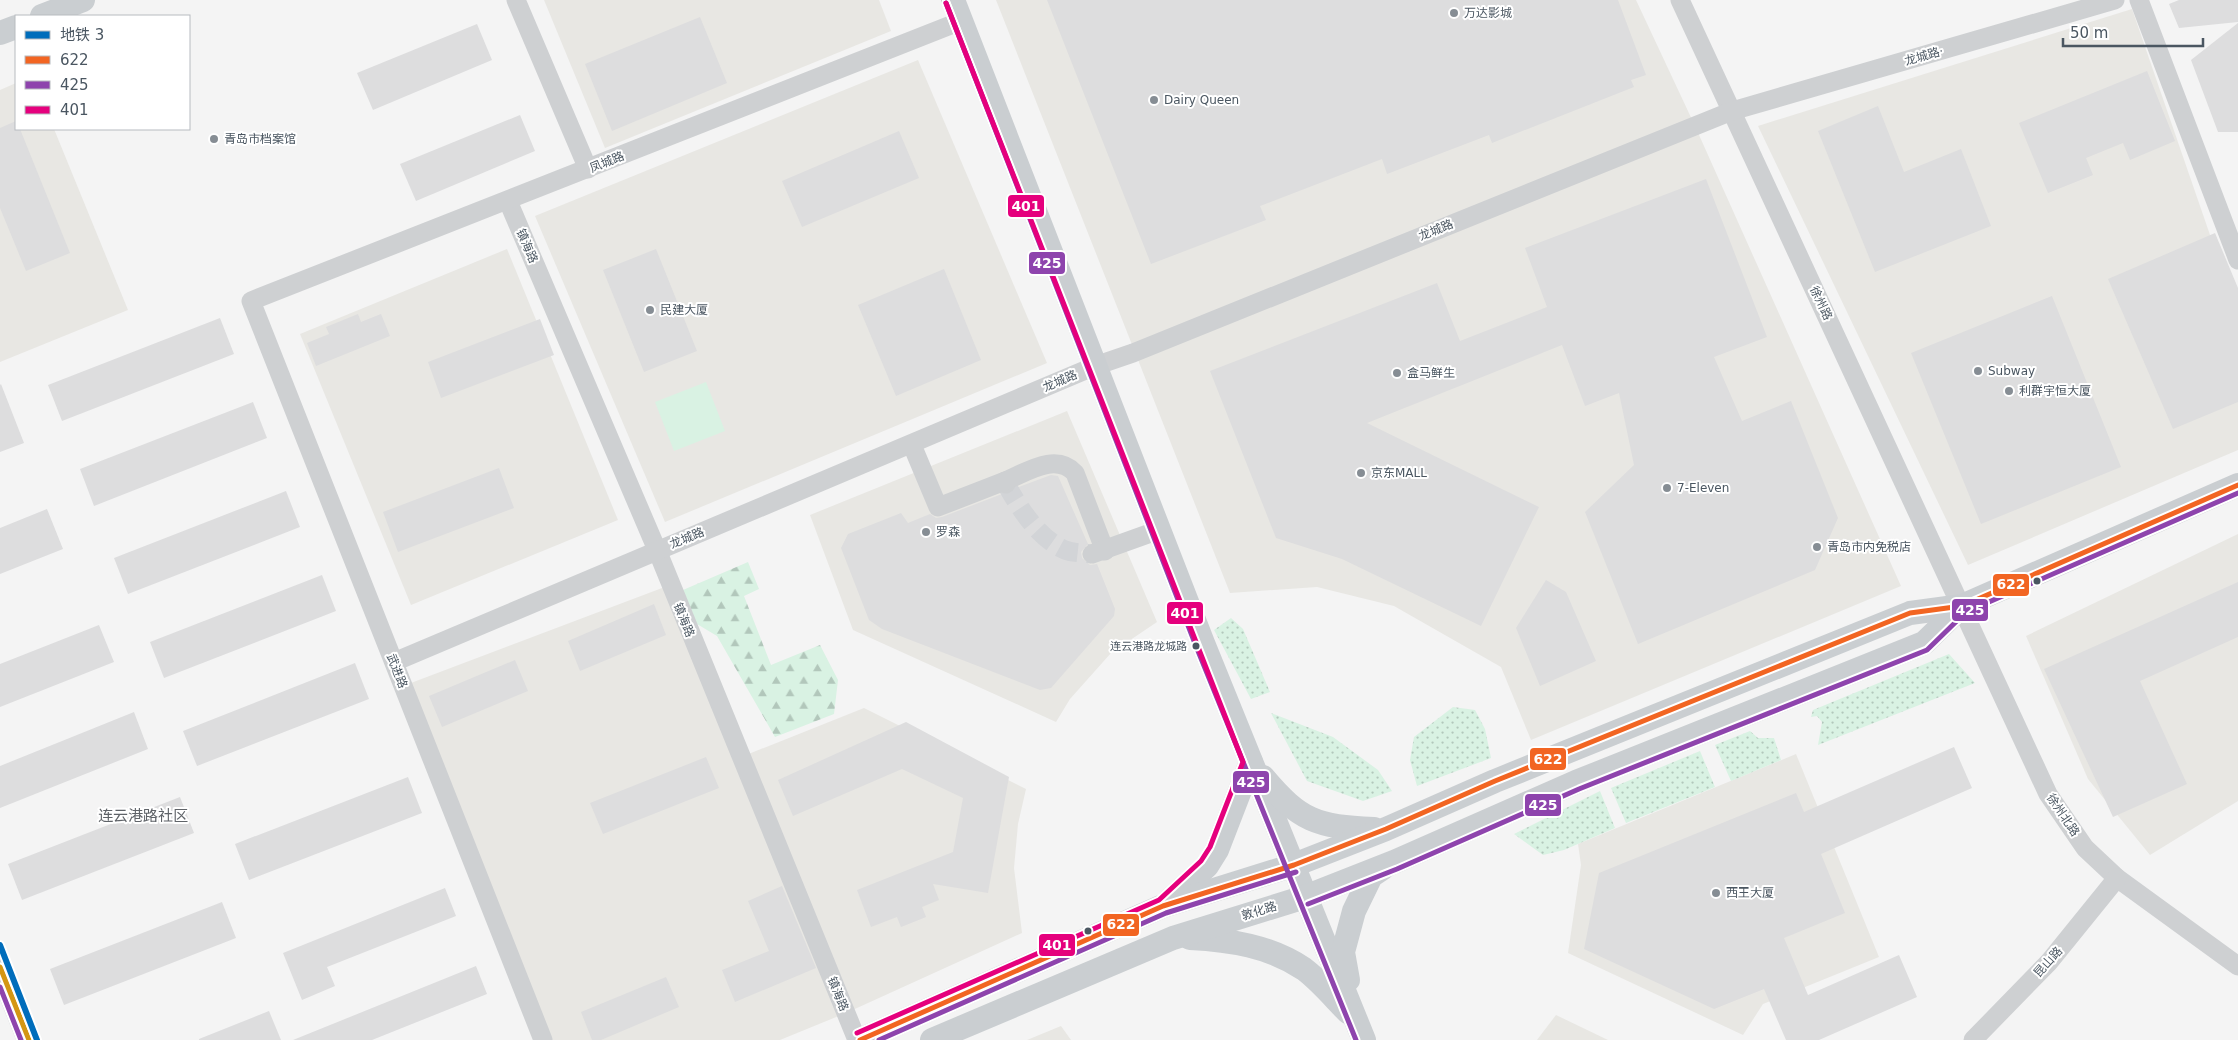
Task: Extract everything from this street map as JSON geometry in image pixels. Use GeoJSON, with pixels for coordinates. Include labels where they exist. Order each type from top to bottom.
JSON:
{"type":"FeatureCollection","features":[{"type":"Feature","properties":{"kind":"main road"},"geometry":{"type":"LineString","coordinates":[[45,15],[83,0]]}},
{"type":"Feature","properties":{"kind":"main road"},"geometry":{"type":"LineString","coordinates":[[957,10],[1159,530],[1360,1030]]}},
{"type":"Feature","properties":{"kind":"main road"},"geometry":{"type":"LineString","coordinates":[[0,33],[15,27]]}},
{"type":"Feature","properties":{"kind":"main road","name":"敦化路"},"geometry":{"type":"LineString","coordinates":[[858,1040],[1163,906],[1294,865],[1386,829],[1496,781],[1910,613],[1962,606],[2238,485]]}},
{"type":"Feature","properties":{"kind":"main road","name":"敦化路"},"geometry":{"type":"LineString","coordinates":[[932,1040],[1173,938],[1305,897],[1394,862],[1576,782],[1924,643],[1962,606]]}},
{"type":"Feature","properties":{"kind":"main road"},"geometry":{"type":"LineString","coordinates":[[1251,762],[1278,795],[1310,820],[1340,828],[1386,829]]}},
{"type":"Feature","properties":{"kind":"main road"},"geometry":{"type":"LineString","coordinates":[[1163,906],[1207,866],[1217,850],[1251,762]]}},
{"type":"Feature","properties":{"kind":"main road"},"geometry":{"type":"LineString","coordinates":[[1360,1030],[1343,952],[1354,911],[1371,876],[1394,862]]}},
{"type":"Feature","properties":{"kind":"main road"},"geometry":{"type":"LineString","coordinates":[[1173,938],[1222,940],[1260,948],[1304,969],[1360,1030]]}},
{"type":"Feature","properties":{"kind":"main road"},"geometry":{"type":"LineString","coordinates":[[0,967],[6,1002],[29,1040]]}},
{"type":"Feature","properties":{"kind":"street"},"geometry":{"type":"LineString","coordinates":[[516,0],[588,169]]}},
{"type":"Feature","properties":{"kind":"street","name":"徐州路"},"geometry":{"type":"LineString","coordinates":[[1680,0],[1962,606]]}},
{"type":"Feature","properties":{"kind":"street","name":"龙城路·"},"geometry":{"type":"LineString","coordinates":[[1732,112],[2116,0]]}},
{"type":"Feature","properties":{"kind":"street"},"geometry":{"type":"LineString","coordinates":[[2139,0],[2238,260]]}},
{"type":"Feature","properties":{"kind":"street","name":"凤城路"},"geometry":{"type":"LineString","coordinates":[[251,302],[588,169],[957,10]]}},
{"type":"Feature","properties":{"kind":"street","name":"龙城路"},"geometry":{"type":"LineString","coordinates":[[394,662],[1096,366],[1133,353],[1732,112]]}},
{"type":"Feature","properties":{"kind":"street","name":"镇海路"},"geometry":{"type":"LineString","coordinates":[[508,201],[657,550],[858,1040]]}},
{"type":"Feature","properties":{"kind":"street","name":"武进路"},"geometry":{"type":"LineString","coordinates":[[251,302],[543,1040]]}},
{"type":"Feature","properties":{"kind":"street"},"geometry":{"type":"LineString","coordinates":[[912,445],[938,507],[1053,463],[1069,467],[1074,473],[1099,552],[1159,530]]}},
{"type":"Feature","properties":{"kind":"street","name":"徐州北路"},"geometry":{"type":"LineString","coordinates":[[1962,606],[2048,794],[2086,848],[2117,878],[2238,966]]}},
{"type":"Feature","properties":{"kind":"street","name":"昆山路"},"geometry":{"type":"LineString","coordinates":[[1973,1040],[2049,962],[2117,878]]}},
{"type":"Feature","properties":{"kind":"shaded area"},"geometry":{"type":"Polygon","coordinates":[[[544,0],[879,0],[891,31],[605,148],[544,0]]]}},
{"type":"Feature","properties":{"kind":"shaded area"},"geometry":{"type":"Polygon","coordinates":[[[996,0],[1636,0],[1695,126],[1901,586],[1531,740],[1501,667],[1394,606],[1317,587],[1230,593],[996,0]]]}},
{"type":"Feature","properties":{"kind":"shaded area"},"geometry":{"type":"Polygon","coordinates":[[[2132,9],[2238,316],[2238,450],[1968,565],[1758,126],[2132,9]]]}},
{"type":"Feature","properties":{"kind":"shaded area"},"geometry":{"type":"Polygon","coordinates":[[[918,60],[1047,363],[665,522],[535,216],[918,60]]]}},
{"type":"Feature","properties":{"kind":"shaded area"},"geometry":{"type":"Polygon","coordinates":[[[15,83],[15,130],[54,130],[128,310],[0,362],[0,90],[15,83]]]}},
{"type":"Feature","properties":{"kind":"shaded area"},"geometry":{"type":"Polygon","coordinates":[[[507,249],[618,520],[411,605],[300,334],[507,249]]]}},
{"type":"Feature","properties":{"kind":"shaded area"},"geometry":{"type":"Polygon","coordinates":[[[1067,411],[1157,622],[1111,653],[1070,699],[1056,722],[853,630],[810,515],[1067,411]]]}},
{"type":"Feature","properties":{"kind":"shaded area"},"geometry":{"type":"Polygon","coordinates":[[[2238,534],[2238,801],[2150,855],[2088,779],[2026,636],[2238,534]]]}},
{"type":"Feature","properties":{"kind":"shaded area"},"geometry":{"type":"Polygon","coordinates":[[[670,585],[741,757],[864,708],[1026,789],[1018,824],[1014,868],[1022,933],[846,1013],[780,1040],[543,1040],[403,686],[670,585]]]}},
{"type":"Feature","properties":{"kind":"shaded area","name":"西王大厦"},"geometry":{"type":"Polygon","coordinates":[[[1796,754],[1879,957],[1763,1004],[1743,1035],[1568,953],[1581,865],[1578,844],[1796,754]]]}},
{"type":"Feature","properties":{"kind":"shaded area"},"geometry":{"type":"Polygon","coordinates":[[[1556,1015],[1608,1040],[1537,1040],[1556,1015]]]}},
{"type":"Feature","properties":{"kind":"shaded area"},"geometry":{"type":"Polygon","coordinates":[[[1061,1026],[1071,1040],[1027,1040],[1061,1026]]]}},
{"type":"Feature","properties":{"kind":"green space"},"geometry":{"type":"Polygon","coordinates":[[[706,382],[725,431],[674,451],[655,402],[706,382]]]}},
{"type":"Feature","properties":{"kind":"green space"},"geometry":{"type":"Polygon","coordinates":[[[748,562],[759,589],[744,596],[771,665],[820,645],[838,680],[834,714],[775,737],[717,636],[697,624],[683,590],[748,562]]]}},
{"type":"Feature","properties":{"kind":"green space"},"geometry":{"type":"Polygon","coordinates":[[[1231,618],[1243,629],[1270,692],[1251,699],[1214,630],[1231,618]]]}},
{"type":"Feature","properties":{"kind":"green space"},"geometry":{"type":"Polygon","coordinates":[[[1949,654],[1975,683],[1818,745],[1822,722],[1817,716],[1811,717],[1813,710],[1949,654]]]}},
{"type":"Feature","properties":{"kind":"green space"},"geometry":{"type":"Polygon","coordinates":[[[1453,707],[1475,710],[1485,729],[1491,758],[1417,786],[1410,760],[1414,737],[1453,707]]]}},
{"type":"Feature","properties":{"kind":"green space"},"geometry":{"type":"Polygon","coordinates":[[[1271,713],[1333,737],[1378,770],[1392,791],[1363,801],[1307,781],[1271,713]]]}},
{"type":"Feature","properties":{"kind":"green space"},"geometry":{"type":"Polygon","coordinates":[[[1750,731],[1758,738],[1774,738],[1781,760],[1731,781],[1715,745],[1750,731]]]}},
{"type":"Feature","properties":{"kind":"green space"},"geometry":{"type":"Polygon","coordinates":[[[1700,751],[1715,787],[1626,823],[1611,788],[1700,751]]]}},
{"type":"Feature","properties":{"kind":"green space"},"geometry":{"type":"Polygon","coordinates":[[[1600,791],[1615,828],[1564,850],[1543,855],[1514,834],[1600,791]]]}},
{"type":"Feature","properties":{"kind":"building"},"geometry":{"type":"Polygon","coordinates":[[[1047,0],[1618,0],[1646,75],[1631,80],[1634,87],[1492,143],[1489,135],[1387,174],[1382,159],[1260,206],[1266,220],[1151,264],[1047,0]]]}},
{"type":"Feature","properties":{"kind":"building"},"geometry":{"type":"Polygon","coordinates":[[[2179,0],[2238,0],[2238,22],[2179,28],[2169,4],[2179,0]]]}},
{"type":"Feature","properties":{"kind":"building"},"geometry":{"type":"Polygon","coordinates":[[[700,17],[727,83],[612,131],[585,64],[700,17]]]}},
{"type":"Feature","properties":{"kind":"building"},"geometry":{"type":"Polygon","coordinates":[[[2238,23],[2238,132],[2218,132],[2191,60],[2238,23]]]}},
{"type":"Feature","properties":{"kind":"building"},"geometry":{"type":"Polygon","coordinates":[[[477,24],[492,60],[373,110],[357,73],[477,24]]]}},
{"type":"Feature","properties":{"kind":"building"},"geometry":{"type":"Polygon","coordinates":[[[2147,71],[2175,141],[2130,160],[2123,143],[2086,158],[2093,175],[2048,193],[2019,123],[2147,71]]]}},
{"type":"Feature","properties":{"kind":"building"},"geometry":{"type":"Polygon","coordinates":[[[1878,106],[1904,172],[1961,149],[1991,226],[1875,272],[1818,131],[1878,106]]]}},
{"type":"Feature","properties":{"kind":"building"},"geometry":{"type":"Polygon","coordinates":[[[520,115],[535,151],[416,201],[400,164],[520,115]]]}},
{"type":"Feature","properties":{"kind":"building"},"geometry":{"type":"Polygon","coordinates":[[[15,121],[15,130],[20,130],[70,253],[26,271],[0,208],[0,128],[15,121]]]}},
{"type":"Feature","properties":{"kind":"building"},"geometry":{"type":"Polygon","coordinates":[[[899,131],[919,178],[802,227],[782,181],[899,131]]]}},
{"type":"Feature","properties":{"kind":"building"},"geometry":{"type":"Polygon","coordinates":[[[1706,179],[1767,337],[1714,357],[1742,421],[1791,401],[1838,518],[1815,570],[1638,644],[1585,512],[1634,465],[1619,393],[1585,406],[1562,345],[1367,423],[1539,507],[1481,626],[1342,559],[1276,538],[1210,371],[1437,283],[1460,341],[1547,307],[1525,248],[1706,179]]]}},
{"type":"Feature","properties":{"kind":"building"},"geometry":{"type":"Polygon","coordinates":[[[2215,233],[2238,288],[2238,402],[2173,429],[2108,279],[2215,233]]]}},
{"type":"Feature","properties":{"kind":"building","name":"民建大厦"},"geometry":{"type":"Polygon","coordinates":[[[656,249],[697,351],[644,372],[603,270],[656,249]]]}},
{"type":"Feature","properties":{"kind":"building"},"geometry":{"type":"Polygon","coordinates":[[[944,269],[981,360],[896,396],[858,305],[944,269]]]}},
{"type":"Feature","properties":{"kind":"building","name":"利群宇恒大厦"},"geometry":{"type":"Polygon","coordinates":[[[2052,296],[2121,467],[1981,524],[1911,353],[2052,296]]]}},
{"type":"Feature","properties":{"kind":"building"},"geometry":{"type":"Polygon","coordinates":[[[358,314],[361,322],[381,314],[390,336],[316,366],[307,343],[329,334],[326,327],[358,314]]]}},
{"type":"Feature","properties":{"kind":"building"},"geometry":{"type":"Polygon","coordinates":[[[220,318],[234,354],[62,421],[48,385],[220,318]]]}},
{"type":"Feature","properties":{"kind":"building"},"geometry":{"type":"Polygon","coordinates":[[[540,319],[554,355],[441,398],[428,362],[540,319]]]}},
{"type":"Feature","properties":{"kind":"building"},"geometry":{"type":"Polygon","coordinates":[[[0,385],[24,443],[0,452],[0,385]]]}},
{"type":"Feature","properties":{"kind":"building"},"geometry":{"type":"Polygon","coordinates":[[[253,402],[267,438],[94,506],[80,469],[253,402]]]}},
{"type":"Feature","properties":{"kind":"building"},"geometry":{"type":"Polygon","coordinates":[[[499,468],[514,508],[398,552],[383,512],[499,468]]]}},
{"type":"Feature","properties":{"kind":"building"},"geometry":{"type":"Polygon","coordinates":[[[1051,475],[1058,476],[1088,544],[1081,552],[1082,558],[1090,565],[1097,564],[1115,609],[1114,616],[1051,688],[1040,690],[882,629],[869,620],[841,548],[848,534],[901,513],[908,523],[930,514],[936,518],[942,517],[1002,494],[1010,494],[1016,488],[1051,475]]]}},
{"type":"Feature","properties":{"kind":"building"},"geometry":{"type":"Polygon","coordinates":[[[286,491],[300,527],[128,594],[114,558],[286,491]]]}},
{"type":"Feature","properties":{"kind":"building"},"geometry":{"type":"Polygon","coordinates":[[[47,509],[63,549],[0,574],[0,528],[47,509]]]}},
{"type":"Feature","properties":{"kind":"building"},"geometry":{"type":"Polygon","coordinates":[[[322,575],[336,611],[164,678],[150,642],[322,575]]]}},
{"type":"Feature","properties":{"kind":"building"},"geometry":{"type":"Polygon","coordinates":[[[1546,580],[1566,592],[1596,661],[1540,686],[1516,628],[1546,580]]]}},
{"type":"Feature","properties":{"kind":"building"},"geometry":{"type":"Polygon","coordinates":[[[2238,582],[2238,637],[2140,681],[2187,784],[2113,817],[2044,669],[2238,582]]]}},
{"type":"Feature","properties":{"kind":"building"},"geometry":{"type":"Polygon","coordinates":[[[654,604],[666,635],[580,671],[568,641],[654,604]]]}},
{"type":"Feature","properties":{"kind":"building"},"geometry":{"type":"Polygon","coordinates":[[[99,625],[114,662],[0,707],[0,664],[99,625]]]}},
{"type":"Feature","properties":{"kind":"building"},"geometry":{"type":"Polygon","coordinates":[[[515,660],[528,691],[442,727],[429,696],[515,660]]]}},
{"type":"Feature","properties":{"kind":"building"},"geometry":{"type":"Polygon","coordinates":[[[355,663],[369,699],[197,766],[183,731],[355,663]]]}},
{"type":"Feature","properties":{"kind":"building"},"geometry":{"type":"Polygon","coordinates":[[[134,712],[148,749],[0,808],[0,766],[134,712]]]}},
{"type":"Feature","properties":{"kind":"building"},"geometry":{"type":"Polygon","coordinates":[[[906,722],[1009,777],[988,893],[933,884],[939,900],[922,907],[926,917],[901,927],[897,917],[871,927],[857,890],[953,852],[963,798],[902,769],[793,816],[778,780],[906,722]]]}},
{"type":"Feature","properties":{"kind":"building","name":"西王大厦"},"geometry":{"type":"Polygon","coordinates":[[[1954,747],[1972,788],[1821,854],[1845,913],[1784,938],[1808,995],[1899,955],[1917,997],[1819,1040],[1786,1040],[1764,989],[1714,1009],[1584,949],[1599,873],[1796,793],[1804,812],[1954,747]]]}},
{"type":"Feature","properties":{"kind":"building"},"geometry":{"type":"Polygon","coordinates":[[[706,757],[719,788],[603,834],[590,803],[706,757]]]}},
{"type":"Feature","properties":{"kind":"building"},"geometry":{"type":"Polygon","coordinates":[[[408,777],[422,813],[249,880],[235,844],[408,777]]]}},
{"type":"Feature","properties":{"kind":"building"},"geometry":{"type":"Polygon","coordinates":[[[180,797],[194,833],[22,900],[8,864],[180,797]]]}},
{"type":"Feature","properties":{"kind":"building"},"geometry":{"type":"Polygon","coordinates":[[[782,886],[816,968],[735,1002],[722,970],[769,951],[748,901],[782,886]]]}},
{"type":"Feature","properties":{"kind":"building"},"geometry":{"type":"Polygon","coordinates":[[[445,888],[456,916],[327,967],[335,986],[302,1000],[283,953],[445,888]]]}},
{"type":"Feature","properties":{"kind":"building"},"geometry":{"type":"Polygon","coordinates":[[[222,902],[236,938],[64,1005],[50,969],[222,902]]]}},
{"type":"Feature","properties":{"kind":"building"},"geometry":{"type":"Polygon","coordinates":[[[476,966],[487,994],[372,1040],[293,1040],[476,966]]]}},
{"type":"Feature","properties":{"kind":"building"},"geometry":{"type":"Polygon","coordinates":[[[666,977],[679,1007],[601,1040],[592,1040],[581,1012],[666,977]]]}},
{"type":"Feature","properties":{"kind":"building"},"geometry":{"type":"Polygon","coordinates":[[[269,1011],[281,1040],[199,1040],[199,1039],[269,1011]]]}},
{"type":"Feature","properties":{"kind":"tunnel"},"geometry":{"type":"LineString","coordinates":[[1006,484],[1024,513],[1046,538],[1065,550],[1092,554]]}},
{"type":"Feature","properties":{"kind":"metro line","name":"3"},"geometry":{"type":"LineString","coordinates":[[0,945],[37,1040]]}},
{"type":"Feature","properties":{"kind":"transit line","name":"425"},"geometry":{"type":"LineString","coordinates":[[946,3],[1196,646],[1356,1040]]}},
{"type":"Feature","properties":{"kind":"transit line","name":"401"},"geometry":{"type":"LineString","coordinates":[[857,1033],[1159,900],[1201,861],[1210,847],[1243,762],[946,3]]}},
{"type":"Feature","properties":{"kind":"transit line","name":"622"},"geometry":{"type":"LineString","coordinates":[[860,1040],[1163,906],[1294,865],[1386,829],[1495,781],[1910,613],[1962,606],[2238,485]]}},
{"type":"Feature","properties":{"kind":"transit line","name":"425"},"geometry":{"type":"LineString","coordinates":[[1308,904],[1397,869],[1579,789],[1927,650],[1966,612],[2238,493]]}},
{"type":"Feature","properties":{"kind":"transit line","name":"425"},"geometry":{"type":"LineString","coordinates":[[879,1040],[1166,913],[1296,872]]}},
{"type":"Feature","properties":{"kind":"transit line","name":"401"},"geometry":{"type":"LineString","coordinates":[[7,964],[36,1037]]}},
{"type":"Feature","properties":{"kind":"transit line"},"geometry":{"type":"LineString","coordinates":[[0,967],[29,1040]]}},
{"type":"Feature","properties":{"kind":"transit line","name":"425"},"geometry":{"type":"LineString","coordinates":[[0,987],[21,1040]]}},
{"type":"Feature","properties":{"kind":"place","name":"万达影城"},"geometry":{"type":"Point","coordinates":[1454,13]}},
{"type":"Feature","properties":{"kind":"place","name":"Dairy Queen"},"geometry":{"type":"Point","coordinates":[1154,100]}},
{"type":"Feature","properties":{"kind":"place","name":"青岛市档案馆"},"geometry":{"type":"Point","coordinates":[214,139]}},
{"type":"Feature","properties":{"kind":"place","name":"民建大厦"},"geometry":{"type":"Point","coordinates":[650,310]}},
{"type":"Feature","properties":{"kind":"place","name":"Subway"},"geometry":{"type":"Point","coordinates":[1978,371]}},
{"type":"Feature","properties":{"kind":"place","name":"盒马鲜生"},"geometry":{"type":"Point","coordinates":[1397,373]}},
{"type":"Feature","properties":{"kind":"place","name":"利群宇恒大厦"},"geometry":{"type":"Point","coordinates":[2009,391]}},
{"type":"Feature","properties":{"kind":"place","name":"京东MALL"},"geometry":{"type":"Point","coordinates":[1361,473]}},
{"type":"Feature","properties":{"kind":"place","name":"7-Eleven"},"geometry":{"type":"Point","coordinates":[1667,488]}},
{"type":"Feature","properties":{"kind":"place","name":"罗森"},"geometry":{"type":"Point","coordinates":[926,532]}},
{"type":"Feature","properties":{"kind":"place","name":"青岛市内免税店"},"geometry":{"type":"Point","coordinates":[1817,547]}},
{"type":"Feature","properties":{"kind":"place","name":"连云港路龙城路"},"geometry":{"type":"Point","coordinates":[1196,646]}},
{"type":"Feature","properties":{"kind":"place","name":"西王大厦"},"geometry":{"type":"Point","coordinates":[1716,893]}},
{"type":"Feature","properties":{"kind":"district","name":"连云港路社区"},"geometry":{"type":"Point","coordinates":[143,816]}}]}
